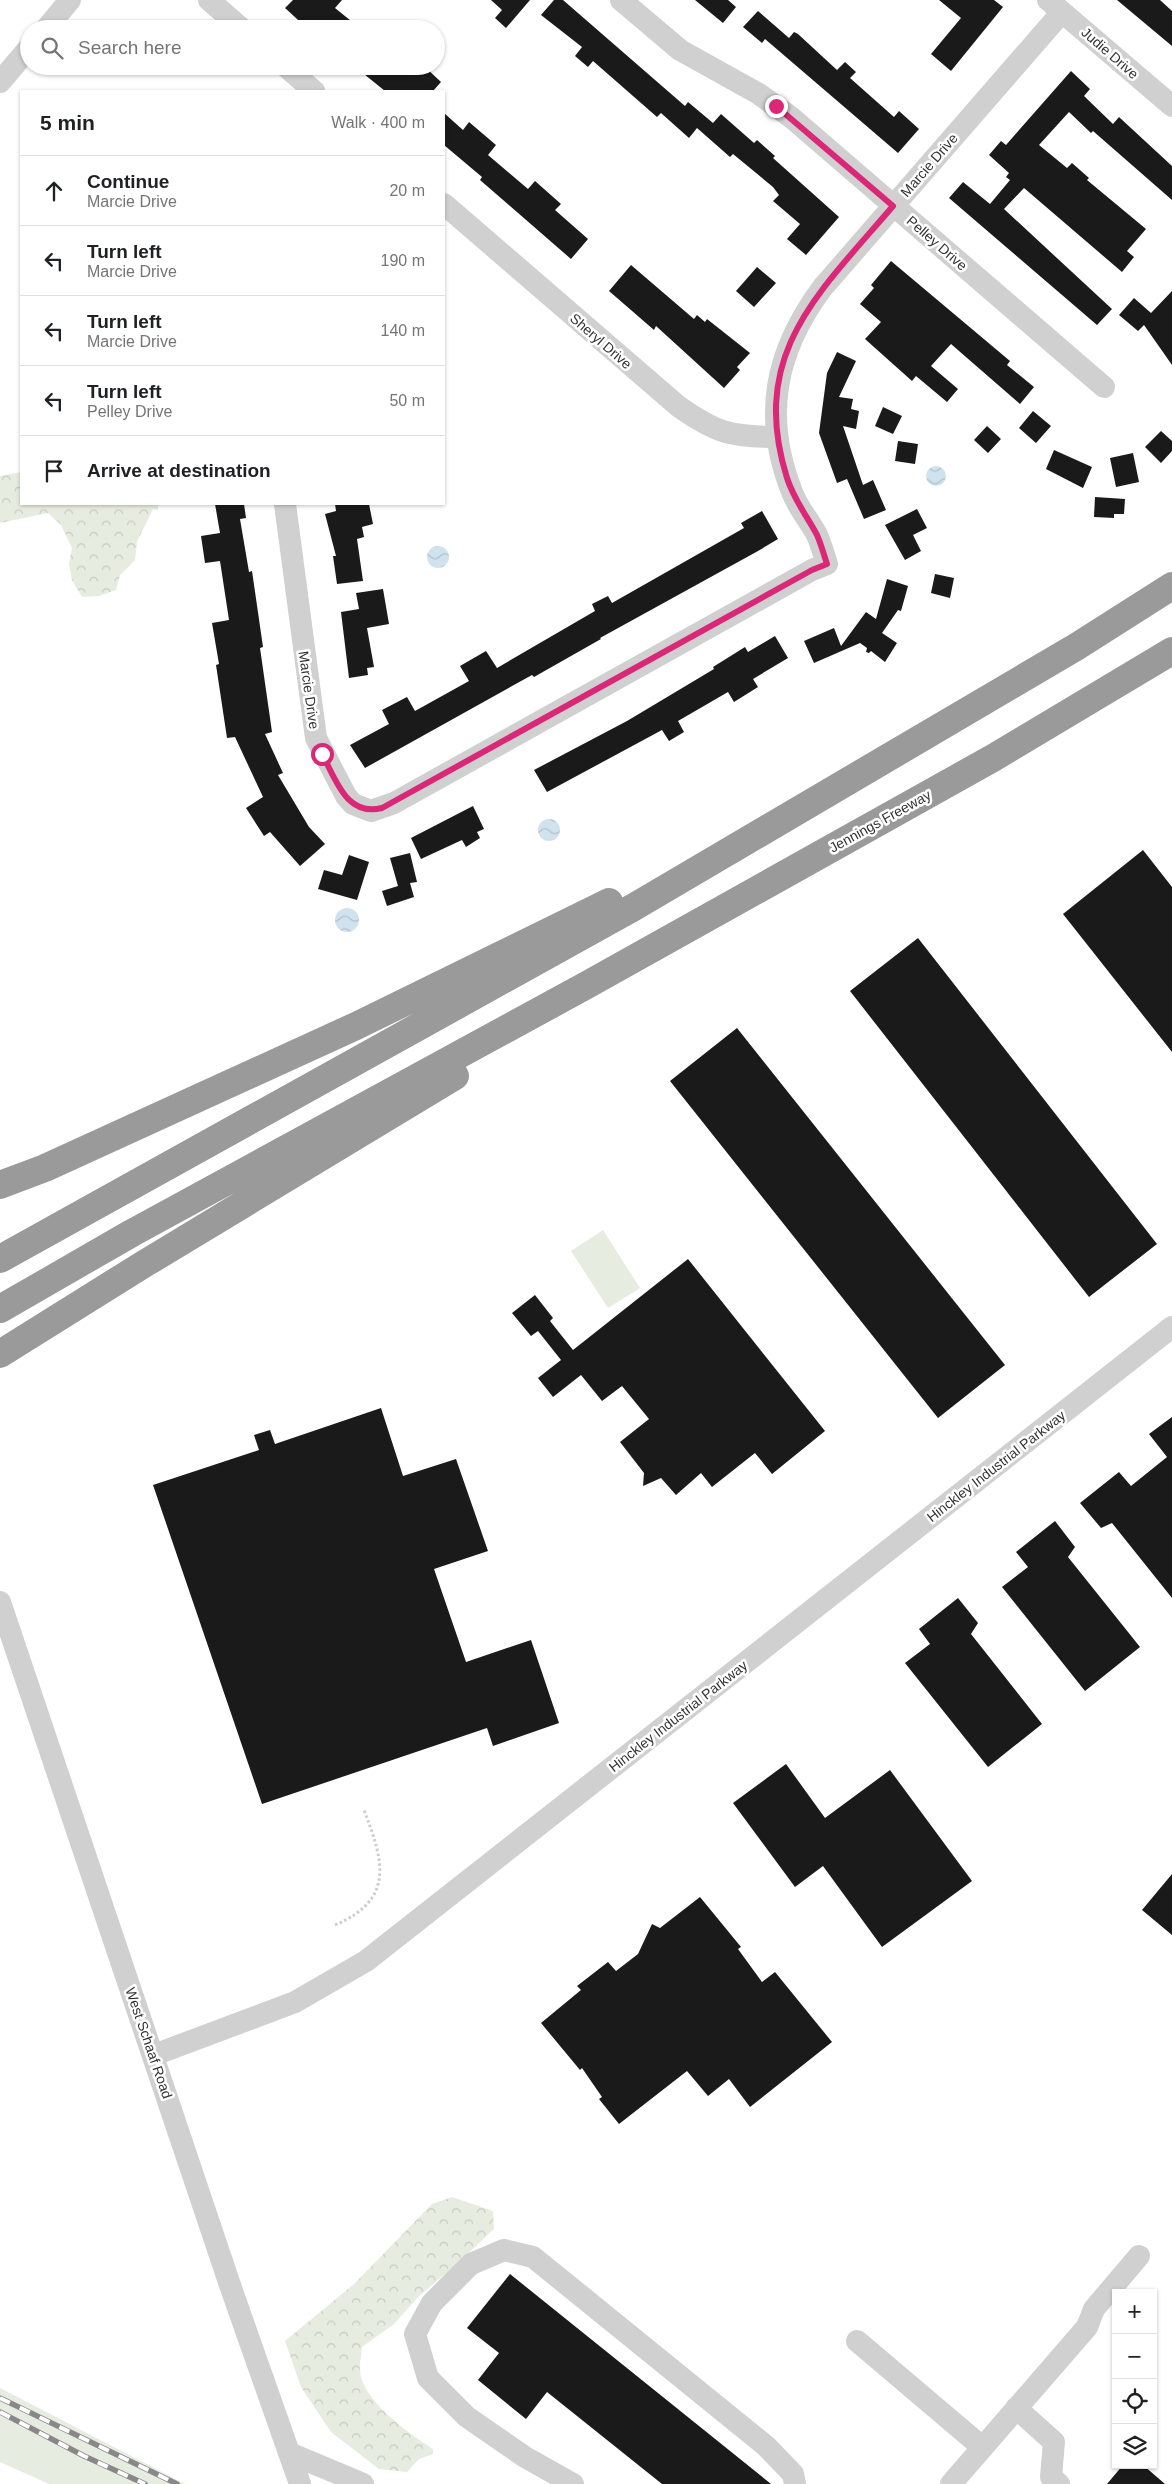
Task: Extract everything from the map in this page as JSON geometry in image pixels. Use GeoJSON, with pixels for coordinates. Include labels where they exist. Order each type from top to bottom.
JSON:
{"type":"FeatureCollection","features":[{"type":"Feature","properties":{"kind":"highway"},"geometry":{"type":"LineString","coordinates":[[0,1259],[634,907],[1076,647],[1172,586]]}},
{"type":"Feature","properties":{"kind":"highway","name":"Jennings Freeway"},"geometry":{"type":"LineString","coordinates":[[585,986],[993,758],[1172,651]]}},
{"type":"Feature","properties":{"kind":"highway"},"geometry":{"type":"LineString","coordinates":[[0,1185],[45,1168],[356,1026],[769,826]]}},
{"type":"Feature","properties":{"kind":"highway"},"geometry":{"type":"LineString","coordinates":[[0,1309],[248,1169],[585,986]]}},
{"type":"Feature","properties":{"kind":"highway"},"geometry":{"type":"LineString","coordinates":[[0,1354],[144,1264],[492,1053],[585,986]]}},
{"type":"Feature","properties":{"kind":"highway"},"geometry":{"type":"LineString","coordinates":[[0,1173],[134,1127]]}},
{"type":"Feature","properties":{"kind":"street"},"geometry":{"type":"LineString","coordinates":[[53,20],[70,0]]}},
{"type":"Feature","properties":{"kind":"street"},"geometry":{"type":"LineString","coordinates":[[209,0],[232,20]]}},
{"type":"Feature","properties":{"kind":"street","name":"Pelley Drive"},"geometry":{"type":"LineString","coordinates":[[621,0],[680,50],[776,106],[1104,387]]}},
{"type":"Feature","properties":{"kind":"street","name":"Marcie Drive"},"geometry":{"type":"LineString","coordinates":[[285,505],[316,738],[346,796],[360,809],[371,811],[394,803],[804,574],[827,564],[817,536],[792,493],[777,436],[777,393],[787,348],[797,325],[823,287],[893,206],[1055,6]]}},
{"type":"Feature","properties":{"kind":"street","name":"Judie Drive"},"geometry":{"type":"LineString","coordinates":[[1055,6],[1172,106]]}},
{"type":"Feature","properties":{"kind":"street"},"geometry":{"type":"LineString","coordinates":[[0,82],[20,59]]}},
{"type":"Feature","properties":{"kind":"street"},"geometry":{"type":"LineString","coordinates":[[295,75],[313,90]]}},
{"type":"Feature","properties":{"kind":"street","name":"Sheryl Drive"},"geometry":{"type":"LineString","coordinates":[[445,205],[662,394],[686,412],[706,425],[729,434],[777,436]]}},
{"type":"Feature","properties":{"kind":"street","name":"Hinckley Industrial Parkway"},"geometry":{"type":"LineString","coordinates":[[154,2055],[295,2002],[366,1961],[1172,1327]]}},
{"type":"Feature","properties":{"kind":"street","name":"West Schaaf Road"},"geometry":{"type":"LineString","coordinates":[[0,1602],[231,2288],[300,2484]]}},
{"type":"Feature","properties":{"kind":"street"},"geometry":{"type":"LineString","coordinates":[[573,2484],[525,2457],[466,2417],[428,2378],[415,2334],[432,2303],[471,2264],[504,2250],[533,2257],[557,2276],[766,2446],[793,2474],[795,2484]]}},
{"type":"Feature","properties":{"kind":"street"},"geometry":{"type":"LineString","coordinates":[[951,2484],[1087,2327],[1094,2309],[1139,2256]]}},
{"type":"Feature","properties":{"kind":"street"},"geometry":{"type":"LineString","coordinates":[[857,2341],[982,2447]]}},
{"type":"Feature","properties":{"kind":"street"},"geometry":{"type":"LineString","coordinates":[[1016,2408],[1054,2442],[1051,2477],[1059,2484]]}},
{"type":"Feature","properties":{"kind":"street"},"geometry":{"type":"LineString","coordinates":[[289,2453],[364,2484]]}},
{"type":"Feature","properties":{"kind":"path"},"geometry":{"type":"LineString","coordinates":[[335,1925],[361,1911],[373,1894],[380,1874],[380,1855],[364,1810]]}},
{"type":"Feature","properties":{"kind":"green space"},"geometry":{"type":"Polygon","coordinates":[[[20,472],[20,505],[158,505],[158,510],[153,509],[137,542],[135,560],[120,575],[116,590],[99,596],[82,597],[72,580],[69,564],[72,548],[61,525],[48,513],[0,523],[0,476],[20,472]]]}},
{"type":"Feature","properties":{"kind":"green space"},"geometry":{"type":"Polygon","coordinates":[[[603,1230],[640,1288],[608,1308],[571,1251],[603,1230]]]}},
{"type":"Feature","properties":{"kind":"green space"},"geometry":{"type":"Polygon","coordinates":[[[452,2197],[493,2211],[494,2229],[418,2297],[394,2324],[362,2347],[360,2370],[362,2381],[369,2393],[388,2415],[433,2449],[433,2454],[419,2459],[407,2472],[379,2469],[331,2432],[301,2387],[285,2341],[354,2284],[432,2204],[452,2197]]]}},
{"type":"Feature","properties":{"kind":"green space"},"geometry":{"type":"Polygon","coordinates":[[[0,2388],[185,2484],[49,2484],[0,2462],[0,2388]]]}},
{"type":"Feature","properties":{"kind":"water"},"geometry":{"type":"Polygon","coordinates":[[[936,466],[943,469],[946,476],[943,483],[936,486],[929,483],[926,476],[929,469],[936,466]]]}},
{"type":"Feature","properties":{"kind":"water"},"geometry":{"type":"Polygon","coordinates":[[[438,546],[446,549],[449,557],[446,565],[438,568],[430,565],[427,557],[430,549],[438,546]]]}},
{"type":"Feature","properties":{"kind":"water"},"geometry":{"type":"Polygon","coordinates":[[[549,819],[557,822],[560,830],[557,838],[549,841],[541,838],[538,830],[541,822],[549,819]]]}},
{"type":"Feature","properties":{"kind":"water"},"geometry":{"type":"Polygon","coordinates":[[[347,908],[352,909],[358,915],[358,925],[352,931],[347,932],[342,931],[336,925],[335,920],[336,915],[342,909],[347,908]]]}},
{"type":"Feature","properties":{"kind":"building"},"geometry":{"type":"Polygon","coordinates":[[[293,0],[342,0],[335,8],[350,20],[298,20],[285,8],[293,0]]]}},
{"type":"Feature","properties":{"kind":"building"},"geometry":{"type":"Polygon","coordinates":[[[491,0],[530,0],[506,28],[495,18],[502,10],[491,0]]]}},
{"type":"Feature","properties":{"kind":"building"},"geometry":{"type":"Polygon","coordinates":[[[554,0],[563,0],[685,106],[688,102],[713,123],[721,114],[754,143],[757,140],[775,156],[773,158],[839,217],[806,255],[787,239],[800,224],[773,201],[779,195],[773,187],[733,154],[730,157],[697,128],[689,138],[661,113],[657,117],[593,61],[588,67],[575,56],[582,47],[541,15],[554,0]]]}},
{"type":"Feature","properties":{"kind":"building"},"geometry":{"type":"Polygon","coordinates":[[[695,0],[728,0],[736,7],[723,23],[695,0]]]}},
{"type":"Feature","properties":{"kind":"building"},"geometry":{"type":"Polygon","coordinates":[[[939,0],[994,0],[1003,7],[951,71],[931,54],[961,18],[939,0]]]}},
{"type":"Feature","properties":{"kind":"building"},"geometry":{"type":"Polygon","coordinates":[[[1117,0],[1160,0],[1172,11],[1172,46],[1117,0]]]}},
{"type":"Feature","properties":{"kind":"building"},"geometry":{"type":"Polygon","coordinates":[[[758,11],[789,38],[794,32],[798,34],[837,70],[845,62],[856,72],[850,78],[894,117],[899,111],[919,129],[898,153],[765,39],[762,43],[743,27],[758,11]]]}},
{"type":"Feature","properties":{"kind":"building"},"geometry":{"type":"Polygon","coordinates":[[[1071,71],[1090,89],[1084,96],[1113,124],[1119,117],[1172,166],[1172,200],[1093,131],[1091,133],[1069,112],[1039,145],[1067,168],[1072,163],[1089,178],[1087,180],[1146,229],[1127,251],[1134,257],[1122,272],[1024,188],[1004,209],[1112,309],[1097,325],[949,198],[963,182],[990,204],[1010,180],[1006,177],[1009,173],[989,155],[1001,141],[1006,145],[1071,71]]]}},
{"type":"Feature","properties":{"kind":"building"},"geometry":{"type":"Polygon","coordinates":[[[365,75],[434,75],[441,82],[434,90],[384,90],[365,75]]]}},
{"type":"Feature","properties":{"kind":"building"},"geometry":{"type":"Polygon","coordinates":[[[445,114],[463,130],[469,122],[496,145],[488,155],[528,189],[535,181],[561,204],[555,210],[588,239],[571,259],[480,180],[482,177],[445,146],[445,114]]]}},
{"type":"Feature","properties":{"kind":"building"},"geometry":{"type":"Polygon","coordinates":[[[891,261],[1010,361],[1007,365],[1034,387],[1020,404],[951,344],[931,366],[958,389],[947,402],[916,376],[912,381],[865,339],[881,322],[860,304],[874,288],[871,285],[891,261]]]}},
{"type":"Feature","properties":{"kind":"building"},"geometry":{"type":"Polygon","coordinates":[[[631,265],[694,319],[697,315],[705,322],[707,319],[750,353],[737,367],[740,370],[724,388],[656,326],[654,330],[609,291],[631,265]]]}},
{"type":"Feature","properties":{"kind":"building"},"geometry":{"type":"Polygon","coordinates":[[[757,267],[776,283],[754,307],[736,291],[757,267]]]}},
{"type":"Feature","properties":{"kind":"building"},"geometry":{"type":"Polygon","coordinates":[[[1172,291],[1172,365],[1144,325],[1138,331],[1119,315],[1134,298],[1151,313],[1172,291]]]}},
{"type":"Feature","properties":{"kind":"building"},"geometry":{"type":"Polygon","coordinates":[[[837,352],[856,361],[839,397],[853,399],[851,409],[859,411],[856,429],[843,426],[863,485],[873,480],[886,510],[864,519],[847,479],[837,483],[819,433],[827,373],[837,352]]]}},
{"type":"Feature","properties":{"kind":"building"},"geometry":{"type":"Polygon","coordinates":[[[883,407],[902,416],[893,434],[875,426],[883,407]]]}},
{"type":"Feature","properties":{"kind":"building"},"geometry":{"type":"Polygon","coordinates":[[[1033,411],[1051,426],[1036,443],[1019,428],[1033,411]]]}},
{"type":"Feature","properties":{"kind":"building"},"geometry":{"type":"Polygon","coordinates":[[[987,426],[1001,439],[988,453],[974,440],[987,426]]]}},
{"type":"Feature","properties":{"kind":"building"},"geometry":{"type":"Polygon","coordinates":[[[1161,431],[1172,441],[1172,451],[1161,463],[1145,447],[1161,431]]]}},
{"type":"Feature","properties":{"kind":"building"},"geometry":{"type":"Polygon","coordinates":[[[898,441],[918,444],[915,464],[895,461],[898,441]]]}},
{"type":"Feature","properties":{"kind":"building"},"geometry":{"type":"Polygon","coordinates":[[[1054,450],[1092,467],[1083,488],[1046,469],[1054,450]]]}},
{"type":"Feature","properties":{"kind":"building"},"geometry":{"type":"Polygon","coordinates":[[[1133,453],[1139,482],[1116,487],[1110,458],[1133,453]]]}},
{"type":"Feature","properties":{"kind":"building"},"geometry":{"type":"Polygon","coordinates":[[[1095,497],[1125,499],[1124,514],[1114,514],[1114,518],[1094,517],[1095,497]]]}},
{"type":"Feature","properties":{"kind":"building"},"geometry":{"type":"Polygon","coordinates":[[[215,505],[244,505],[246,518],[240,519],[249,572],[252,571],[263,647],[260,648],[272,732],[265,734],[283,773],[278,775],[309,827],[325,844],[300,866],[270,832],[264,836],[246,808],[263,797],[235,737],[227,738],[216,665],[219,664],[212,623],[229,620],[220,561],[205,563],[201,536],[220,533],[215,505]]]}},
{"type":"Feature","properties":{"kind":"building"},"geometry":{"type":"Polygon","coordinates":[[[335,505],[369,505],[373,524],[362,527],[364,537],[357,539],[363,581],[337,584],[333,556],[336,556],[325,514],[336,511],[335,505]]]}},
{"type":"Feature","properties":{"kind":"building"},"geometry":{"type":"Polygon","coordinates":[[[917,509],[927,528],[913,535],[921,551],[905,560],[885,525],[917,509]]]}},
{"type":"Feature","properties":{"kind":"building"},"geometry":{"type":"Polygon","coordinates":[[[762,511],[778,539],[758,551],[600,638],[534,677],[532,675],[365,768],[350,745],[389,724],[382,710],[407,697],[415,711],[469,681],[460,666],[486,651],[497,668],[595,611],[592,604],[608,596],[612,603],[744,528],[741,523],[762,511]]]}},
{"type":"Feature","properties":{"kind":"building"},"geometry":{"type":"Polygon","coordinates":[[[935,574],[954,578],[950,598],[931,593],[935,574]]]}},
{"type":"Feature","properties":{"kind":"building"},"geometry":{"type":"Polygon","coordinates":[[[887,579],[908,586],[901,611],[898,610],[882,633],[897,643],[885,662],[871,651],[869,653],[866,652],[867,648],[860,643],[814,663],[804,641],[834,628],[841,646],[866,612],[876,619],[887,579]]]}},
{"type":"Feature","properties":{"kind":"building"},"geometry":{"type":"Polygon","coordinates":[[[383,589],[389,624],[367,628],[374,667],[367,668],[368,675],[349,678],[341,612],[359,609],[356,593],[383,589]]]}},
{"type":"Feature","properties":{"kind":"building"},"geometry":{"type":"Polygon","coordinates":[[[775,636],[788,658],[753,679],[758,687],[734,702],[728,692],[678,721],[684,732],[669,741],[662,730],[547,792],[534,770],[627,721],[714,669],[713,667],[745,647],[748,652],[775,636]]]}},
{"type":"Feature","properties":{"kind":"building"},"geometry":{"type":"Polygon","coordinates":[[[473,806],[484,829],[477,832],[480,838],[466,847],[462,840],[421,859],[411,838],[473,806]]]}},
{"type":"Feature","properties":{"kind":"building"},"geometry":{"type":"Polygon","coordinates":[[[1143,850],[1172,887],[1172,1052],[1063,914],[1143,850]]]}},
{"type":"Feature","properties":{"kind":"building"},"geometry":{"type":"Polygon","coordinates":[[[410,853],[417,882],[410,883],[414,897],[387,906],[382,891],[398,886],[390,858],[410,853]]]}},
{"type":"Feature","properties":{"kind":"building"},"geometry":{"type":"Polygon","coordinates":[[[349,855],[369,862],[357,900],[318,889],[324,870],[342,875],[349,855]]]}},
{"type":"Feature","properties":{"kind":"building"},"geometry":{"type":"Polygon","coordinates":[[[918,938],[1157,1244],[1089,1297],[850,991],[918,938]]]}},
{"type":"Feature","properties":{"kind":"building"},"geometry":{"type":"Polygon","coordinates":[[[737,1028],[1005,1365],[938,1418],[670,1081],[737,1028]]]}},
{"type":"Feature","properties":{"kind":"building"},"geometry":{"type":"Polygon","coordinates":[[[688,1259],[825,1431],[772,1474],[755,1453],[712,1487],[701,1473],[676,1495],[661,1478],[643,1486],[644,1473],[620,1442],[649,1419],[622,1386],[602,1401],[581,1375],[553,1397],[538,1378],[561,1360],[538,1331],[531,1336],[512,1313],[535,1295],[553,1318],[550,1321],[573,1350],[688,1259]]]}},
{"type":"Feature","properties":{"kind":"building"},"geometry":{"type":"Polygon","coordinates":[[[381,1408],[403,1476],[456,1459],[488,1551],[434,1569],[466,1662],[531,1640],[559,1723],[493,1746],[487,1728],[262,1804],[153,1485],[259,1450],[254,1435],[270,1430],[275,1444],[381,1408]]]}},
{"type":"Feature","properties":{"kind":"building"},"geometry":{"type":"Polygon","coordinates":[[[1172,1417],[1172,1598],[1112,1523],[1101,1528],[1080,1503],[1119,1472],[1131,1486],[1167,1457],[1149,1434],[1172,1417]]]}},
{"type":"Feature","properties":{"kind":"building"},"geometry":{"type":"Polygon","coordinates":[[[1055,1521],[1075,1547],[1068,1557],[1140,1647],[1085,1691],[1002,1587],[1028,1567],[1016,1552],[1055,1521]]]}},
{"type":"Feature","properties":{"kind":"building"},"geometry":{"type":"Polygon","coordinates":[[[958,1598],[978,1623],[971,1634],[1042,1724],[988,1767],[905,1663],[930,1644],[919,1629],[958,1598]]]}},
{"type":"Feature","properties":{"kind":"building"},"geometry":{"type":"Polygon","coordinates":[[[786,1764],[825,1818],[890,1770],[972,1881],[882,1947],[823,1866],[795,1887],[733,1803],[786,1764]]]}},
{"type":"Feature","properties":{"kind":"building"},"geometry":{"type":"Polygon","coordinates":[[[1172,1874],[1172,1935],[1142,1910],[1172,1874]]]}},
{"type":"Feature","properties":{"kind":"building"},"geometry":{"type":"Polygon","coordinates":[[[700,1897],[741,1947],[738,1949],[762,1982],[775,1972],[832,2042],[750,2107],[729,2079],[708,2096],[687,2071],[619,2124],[599,2099],[602,2097],[582,2068],[580,2070],[541,2023],[581,1990],[577,1986],[608,1962],[616,1971],[638,1954],[652,1924],[660,1928],[700,1897]]]}},
{"type":"Feature","properties":{"kind":"building"},"geometry":{"type":"Polygon","coordinates":[[[510,2274],[771,2484],[662,2484],[547,2392],[526,2419],[478,2380],[499,2353],[467,2328],[510,2274]]]}},
{"type":"Feature","properties":{"kind":"building"},"geometry":{"type":"Polygon","coordinates":[[[1120,2469],[1148,2469],[1165,2484],[1107,2484],[1120,2469]]]}},
{"type":"Feature","properties":{"kind":"railway"},"geometry":{"type":"LineString","coordinates":[[0,2398],[177,2484]]}},
{"type":"Feature","properties":{"kind":"railway"},"geometry":{"type":"LineString","coordinates":[[0,2412],[84,2456],[145,2484]]}},
{"type":"Feature","properties":{"kind":"route"},"geometry":{"type":"LineString","coordinates":[[322,754],[346,796],[353,804],[360,809],[371,811],[382,808],[812,570],[827,564],[817,536],[792,493],[777,436],[777,393],[781,370],[787,348],[797,325],[810,304],[893,206],[776,106]]}}]}
